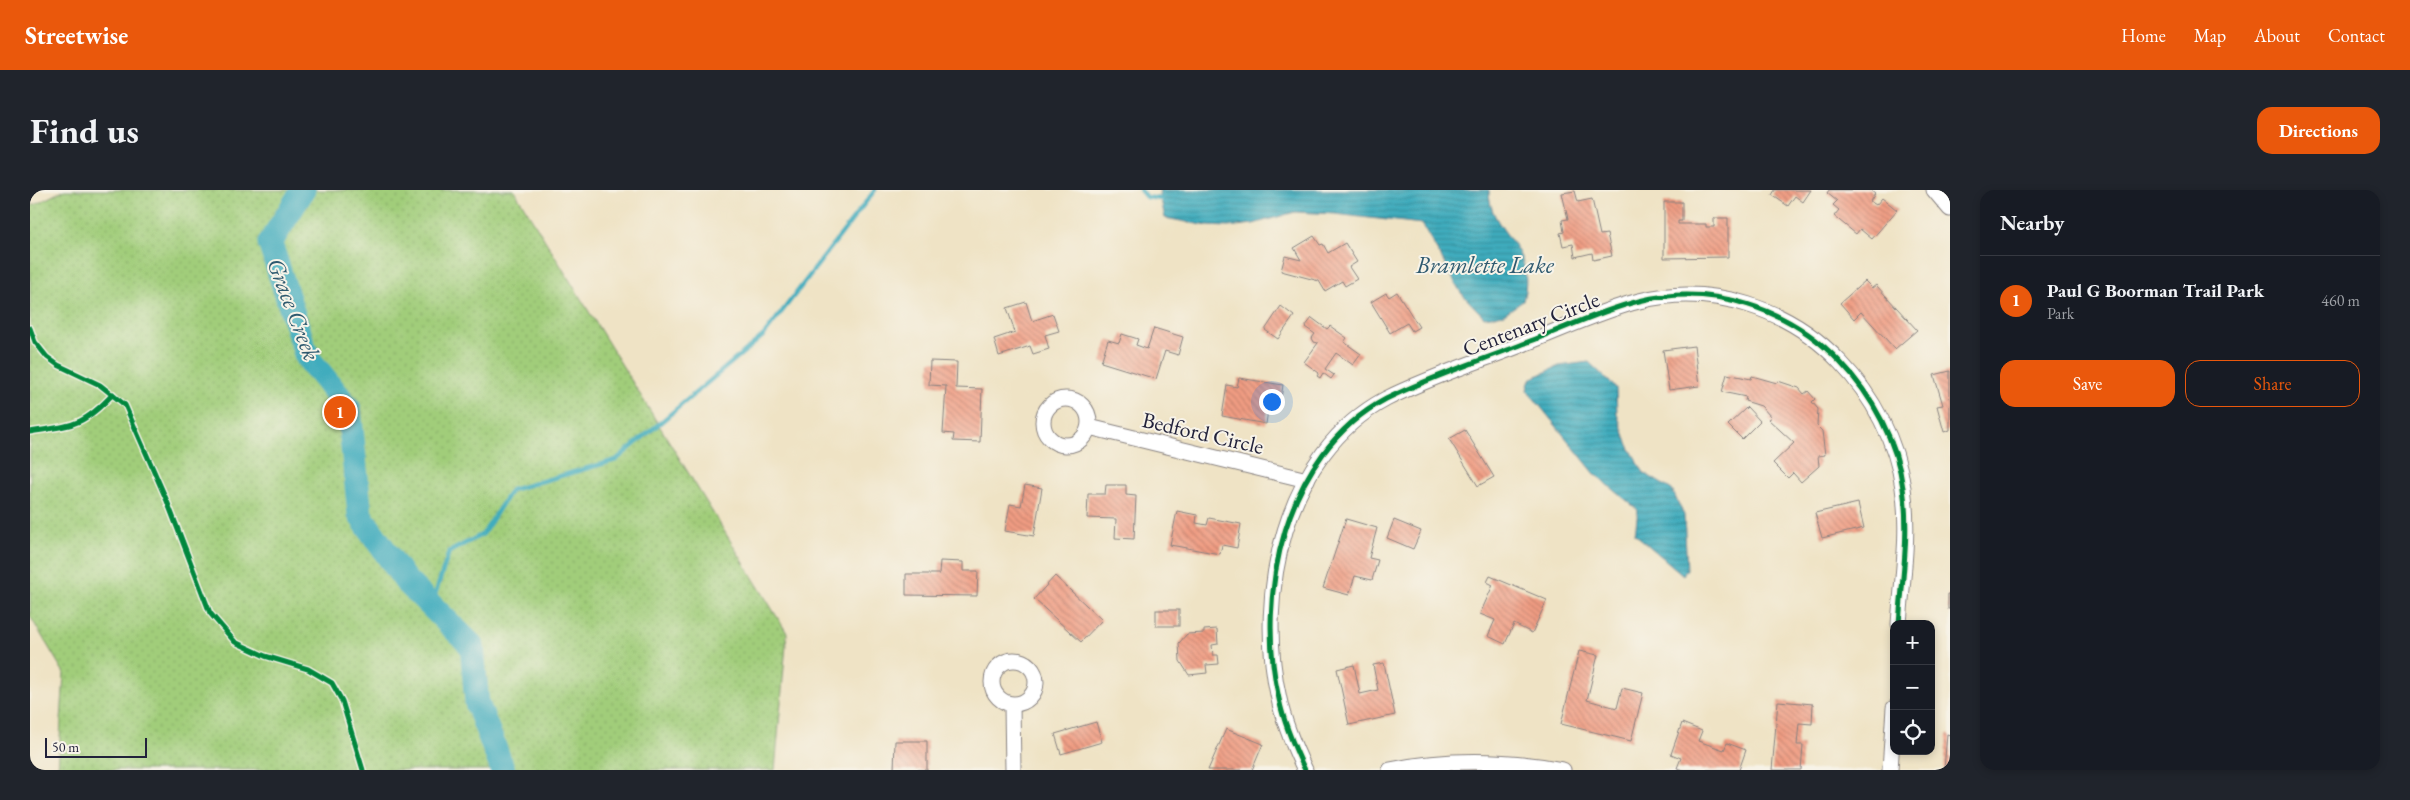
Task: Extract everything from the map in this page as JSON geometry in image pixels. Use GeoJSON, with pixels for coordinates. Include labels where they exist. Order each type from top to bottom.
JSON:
{"type":"FeatureCollection","features":[{"type":"Feature","properties":{"kind":"street"},"geometry":{"type":"LineString","coordinates":[[1934,190],[1950,209]]}},
{"type":"Feature","properties":{"kind":"street","name":"Centenary Circle"},"geometry":{"type":"LineString","coordinates":[[1305,770],[1289,734],[1279,700],[1271,630],[1273,594],[1280,550],[1296,502],[1307,480],[1339,435],[1365,412],[1394,395],[1638,301],[1684,296],[1739,301],[1779,317],[1822,344],[1852,375],[1882,422],[1897,461],[1905,501],[1899,620]]}},
{"type":"Feature","properties":{"kind":"street","name":"Bedford Circle"},"geometry":{"type":"LineString","coordinates":[[1088,427],[1307,480]]}},
{"type":"Feature","properties":{"kind":"street"},"geometry":{"type":"LineString","coordinates":[[1012,705],[1013,770]]}},
{"type":"Feature","properties":{"kind":"street"},"geometry":{"type":"LineString","coordinates":[[1890,770],[1894,710]]}},
{"type":"Feature","properties":{"kind":"street"},"geometry":{"type":"LineString","coordinates":[[1390,770],[1468,760],[1506,762],[1563,770]]}},
{"type":"Feature","properties":{"kind":"green space"},"geometry":{"type":"Polygon","coordinates":[[[64,190],[514,190],[787,633],[775,770],[58,770],[64,673],[30,616],[30,207],[64,190]]]}},
{"type":"Feature","properties":{"kind":"water","name":"Bramlette Lake"},"geometry":{"type":"Polygon","coordinates":[[[1159,190],[1489,190],[1491,205],[1496,218],[1519,252],[1524,266],[1526,282],[1523,301],[1504,314],[1484,317],[1461,293],[1422,224],[1335,214],[1295,212],[1253,224],[1228,227],[1208,226],[1165,218],[1159,190]]]}},
{"type":"Feature","properties":{"kind":"water"},"geometry":{"type":"Polygon","coordinates":[[[1589,362],[1616,388],[1617,414],[1628,445],[1644,473],[1672,490],[1684,515],[1687,569],[1683,575],[1635,534],[1638,510],[1595,474],[1527,390],[1530,379],[1559,366],[1589,362]]]}},
{"type":"Feature","properties":{"kind":"building"},"geometry":{"type":"Polygon","coordinates":[[[1775,190],[1811,190],[1803,202],[1795,196],[1788,206],[1772,195],[1775,190]]]}},
{"type":"Feature","properties":{"kind":"building"},"geometry":{"type":"Polygon","coordinates":[[[1829,190],[1870,190],[1875,194],[1870,201],[1876,205],[1882,198],[1897,210],[1872,239],[1860,229],[1856,234],[1834,216],[1839,210],[1833,205],[1837,201],[1827,193],[1829,190]]]}},
{"type":"Feature","properties":{"kind":"building"},"geometry":{"type":"Polygon","coordinates":[[[1575,191],[1578,202],[1592,199],[1600,235],[1607,234],[1612,256],[1593,260],[1592,253],[1575,257],[1573,244],[1563,246],[1560,233],[1564,232],[1562,220],[1568,219],[1562,193],[1575,191]]]}},
{"type":"Feature","properties":{"kind":"building"},"geometry":{"type":"Polygon","coordinates":[[[1664,202],[1682,202],[1682,221],[1678,221],[1678,224],[1706,224],[1706,227],[1714,227],[1714,218],[1728,218],[1728,257],[1664,258],[1664,202]]]}},
{"type":"Feature","properties":{"kind":"building"},"geometry":{"type":"Polygon","coordinates":[[[1314,236],[1320,245],[1323,244],[1328,253],[1345,243],[1357,262],[1349,267],[1357,279],[1345,286],[1342,281],[1325,291],[1319,281],[1281,271],[1285,256],[1301,260],[1294,248],[1314,236]]]}},
{"type":"Feature","properties":{"kind":"building"},"geometry":{"type":"Polygon","coordinates":[[[1865,281],[1872,288],[1876,285],[1917,330],[1895,349],[1861,312],[1854,319],[1840,303],[1865,281]]]}},
{"type":"Feature","properties":{"kind":"building"},"geometry":{"type":"Polygon","coordinates":[[[1397,292],[1419,327],[1412,331],[1407,323],[1390,333],[1371,302],[1386,293],[1389,297],[1397,292]]]}},
{"type":"Feature","properties":{"kind":"building"},"geometry":{"type":"Polygon","coordinates":[[[1026,302],[1032,321],[1053,314],[1059,331],[1045,335],[1049,349],[1033,354],[1030,346],[999,356],[994,339],[1015,332],[1007,308],[1026,302]]]}},
{"type":"Feature","properties":{"kind":"building"},"geometry":{"type":"Polygon","coordinates":[[[1281,306],[1294,316],[1278,339],[1265,330],[1281,306]]]}},
{"type":"Feature","properties":{"kind":"building"},"geometry":{"type":"Polygon","coordinates":[[[1312,318],[1327,329],[1330,326],[1347,338],[1344,342],[1361,354],[1353,365],[1336,353],[1325,369],[1334,375],[1331,379],[1323,373],[1320,378],[1317,376],[1319,373],[1304,362],[1318,343],[1314,342],[1312,338],[1315,334],[1305,327],[1312,318]]]}},
{"type":"Feature","properties":{"kind":"building"},"geometry":{"type":"Polygon","coordinates":[[[1154,328],[1183,337],[1178,355],[1165,351],[1156,379],[1101,362],[1108,340],[1119,343],[1122,334],[1138,339],[1136,345],[1147,349],[1154,328]]]}},
{"type":"Feature","properties":{"kind":"building"},"geometry":{"type":"Polygon","coordinates":[[[1694,346],[1699,386],[1669,390],[1663,350],[1694,346]]]}},
{"type":"Feature","properties":{"kind":"building"},"geometry":{"type":"Polygon","coordinates":[[[930,361],[957,362],[956,388],[982,389],[980,442],[953,441],[954,434],[943,433],[946,386],[929,385],[930,361]]]}},
{"type":"Feature","properties":{"kind":"building"},"geometry":{"type":"Polygon","coordinates":[[[1950,371],[1950,430],[1944,432],[1937,406],[1943,405],[1934,375],[1950,371]]]}},
{"type":"Feature","properties":{"kind":"building"},"geometry":{"type":"Polygon","coordinates":[[[1727,374],[1751,379],[1752,376],[1777,383],[1778,381],[1799,388],[1804,394],[1808,391],[1815,399],[1812,402],[1818,409],[1817,426],[1822,431],[1825,455],[1818,456],[1819,466],[1801,482],[1793,473],[1788,478],[1773,463],[1794,443],[1768,419],[1771,417],[1761,406],[1745,401],[1746,397],[1722,392],[1727,374]]]}},
{"type":"Feature","properties":{"kind":"building"},"geometry":{"type":"Polygon","coordinates":[[[1239,378],[1283,385],[1280,405],[1269,403],[1266,424],[1222,416],[1227,385],[1237,387],[1239,378]]]}},
{"type":"Feature","properties":{"kind":"building"},"geometry":{"type":"Polygon","coordinates":[[[1747,407],[1760,421],[1742,439],[1728,425],[1747,407]]]}},
{"type":"Feature","properties":{"kind":"building"},"geometry":{"type":"Polygon","coordinates":[[[1465,430],[1494,477],[1478,486],[1449,439],[1465,430]]]}},
{"type":"Feature","properties":{"kind":"building"},"geometry":{"type":"Polygon","coordinates":[[[1025,485],[1042,488],[1034,536],[1005,531],[1010,504],[1021,506],[1025,485]]]}},
{"type":"Feature","properties":{"kind":"building"},"geometry":{"type":"Polygon","coordinates":[[[1106,485],[1126,485],[1126,495],[1136,496],[1134,539],[1115,538],[1116,519],[1087,518],[1088,494],[1105,494],[1106,485]]]}},
{"type":"Feature","properties":{"kind":"building"},"geometry":{"type":"Polygon","coordinates":[[[1858,503],[1864,528],[1822,538],[1815,513],[1858,503]]]}},
{"type":"Feature","properties":{"kind":"building"},"geometry":{"type":"Polygon","coordinates":[[[1177,511],[1197,515],[1196,523],[1207,525],[1209,518],[1241,524],[1237,548],[1222,545],[1220,554],[1170,545],[1177,511]]]}},
{"type":"Feature","properties":{"kind":"building"},"geometry":{"type":"Polygon","coordinates":[[[1346,519],[1377,528],[1369,558],[1378,560],[1372,580],[1355,576],[1349,595],[1323,588],[1346,519]]]}},
{"type":"Feature","properties":{"kind":"building"},"geometry":{"type":"Polygon","coordinates":[[[1394,520],[1421,531],[1413,549],[1387,538],[1394,520]]]}},
{"type":"Feature","properties":{"kind":"building"},"geometry":{"type":"Polygon","coordinates":[[[940,561],[963,562],[963,571],[978,571],[977,596],[906,595],[906,574],[939,574],[940,561]]]}},
{"type":"Feature","properties":{"kind":"building"},"geometry":{"type":"Polygon","coordinates":[[[1055,576],[1102,620],[1081,642],[1034,599],[1055,576]]]}},
{"type":"Feature","properties":{"kind":"building"},"geometry":{"type":"Polygon","coordinates":[[[1490,576],[1547,600],[1532,633],[1514,624],[1505,644],[1488,636],[1495,620],[1480,614],[1493,585],[1487,582],[1490,576]]]}},
{"type":"Feature","properties":{"kind":"building"},"geometry":{"type":"Polygon","coordinates":[[[1948,594],[1950,594],[1950,609],[1948,609],[1948,594]]]}},
{"type":"Feature","properties":{"kind":"building"},"geometry":{"type":"Polygon","coordinates":[[[1156,610],[1179,610],[1179,626],[1156,626],[1156,610]]]}},
{"type":"Feature","properties":{"kind":"building"},"geometry":{"type":"Polygon","coordinates":[[[1217,629],[1218,644],[1212,645],[1213,655],[1218,655],[1219,664],[1206,665],[1207,673],[1189,675],[1180,661],[1179,643],[1187,634],[1204,633],[1204,630],[1217,629]]]}},
{"type":"Feature","properties":{"kind":"building"},"geometry":{"type":"Polygon","coordinates":[[[1579,651],[1598,655],[1587,700],[1617,708],[1622,688],[1643,693],[1631,741],[1561,724],[1579,651]]]}},
{"type":"Feature","properties":{"kind":"building"},"geometry":{"type":"Polygon","coordinates":[[[1384,663],[1395,715],[1349,725],[1337,669],[1354,665],[1360,694],[1378,690],[1373,665],[1384,663]]]}},
{"type":"Feature","properties":{"kind":"building"},"geometry":{"type":"Polygon","coordinates":[[[1778,701],[1813,704],[1812,724],[1799,723],[1797,745],[1803,745],[1801,770],[1772,770],[1778,701]]]}},
{"type":"Feature","properties":{"kind":"building"},"geometry":{"type":"Polygon","coordinates":[[[1096,722],[1102,742],[1061,754],[1055,734],[1096,722]]]}},
{"type":"Feature","properties":{"kind":"building"},"geometry":{"type":"Polygon","coordinates":[[[1682,723],[1702,731],[1698,741],[1724,750],[1727,743],[1746,750],[1739,770],[1683,770],[1677,768],[1681,758],[1671,754],[1682,723]]]}},
{"type":"Feature","properties":{"kind":"building"},"geometry":{"type":"Polygon","coordinates":[[[1226,729],[1263,744],[1252,770],[1208,770],[1226,729]]]}},
{"type":"Feature","properties":{"kind":"building"},"geometry":{"type":"Polygon","coordinates":[[[1947,734],[1950,735],[1950,770],[1944,770],[1947,734]]]}},
{"type":"Feature","properties":{"kind":"building"},"geometry":{"type":"Polygon","coordinates":[[[895,741],[927,741],[927,770],[894,770],[895,741]]]}},
{"type":"Feature","properties":{"kind":"waterway","name":"Grace Creek"},"geometry":{"type":"LineString","coordinates":[[303,190],[270,243],[307,357],[349,409],[360,515],[405,580],[472,646],[477,703],[503,770]]}},
{"type":"Feature","properties":{"kind":"waterway"},"geometry":{"type":"LineString","coordinates":[[431,607],[449,552],[483,534],[511,490],[616,460],[764,335],[875,190]]}},
{"type":"Feature","properties":{"kind":"waterway"},"geometry":{"type":"LineString","coordinates":[[1140,190],[1146,197],[1161,199]]}},
{"type":"Feature","properties":{"kind":"cycle path"},"geometry":{"type":"LineString","coordinates":[[1305,770],[1290,735],[1279,699],[1273,658],[1271,616],[1275,573],[1285,530],[1301,490],[1323,454],[1351,423],[1386,399],[1595,315],[1639,301],[1667,296],[1694,295],[1721,298],[1748,305],[1773,314],[1797,327],[1820,343],[1852,375],[1882,420],[1900,471],[1906,522],[1899,620]]}},
{"type":"Feature","properties":{"kind":"cycle path"},"geometry":{"type":"LineString","coordinates":[[30,328],[35,342],[47,357],[58,365],[100,385],[125,405],[167,501],[210,613],[235,642],[265,656],[308,669],[332,683],[342,701],[363,770]]}},
{"type":"Feature","properties":{"kind":"cycle path"},"geometry":{"type":"LineString","coordinates":[[30,432],[76,423],[93,413],[113,394]]}},
{"type":"Feature","properties":{"kind":"place","name":"Paul G Boorman Trail Park"},"geometry":{"type":"Point","coordinates":[340,412]}}]}
